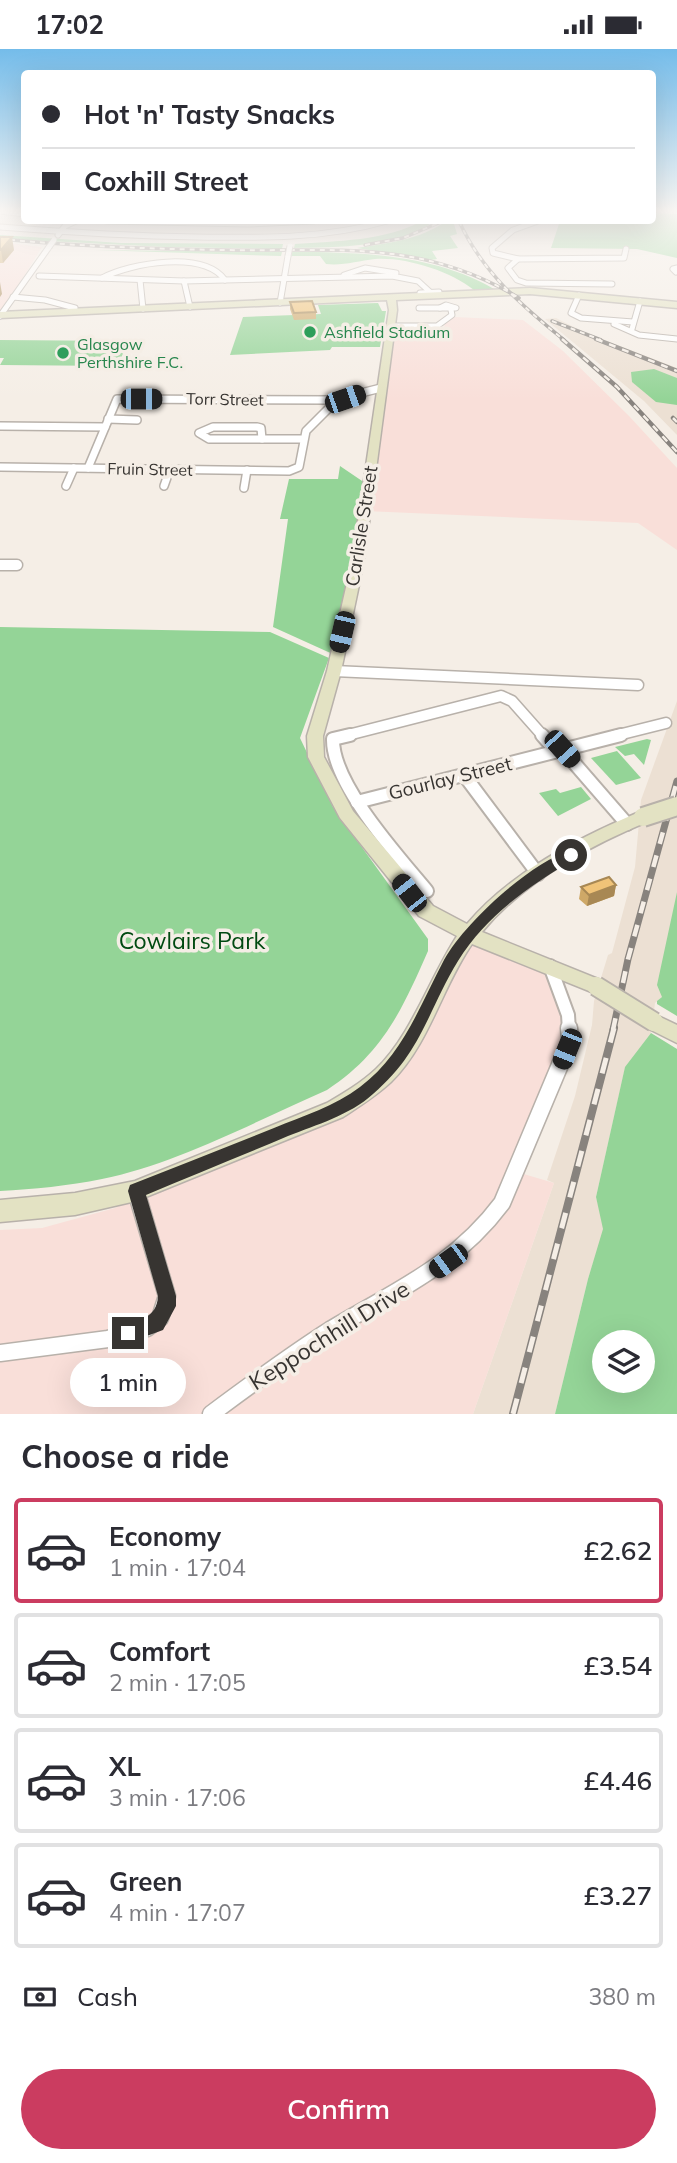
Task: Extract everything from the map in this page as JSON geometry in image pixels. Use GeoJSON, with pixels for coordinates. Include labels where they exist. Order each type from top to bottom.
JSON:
{"type":"FeatureCollection","features":[{"type":"Feature","properties":{"kind":"street"},"geometry":{"type":"LineString","coordinates":[[0,316],[30,273]]}},
{"type":"Feature","properties":{"kind":"street"},"geometry":{"type":"LineString","coordinates":[[102,278],[114,273]]}},
{"type":"Feature","properties":{"kind":"street"},"geometry":{"type":"LineString","coordinates":[[221,273],[225,280]]}},
{"type":"Feature","properties":{"kind":"street"},"geometry":{"type":"LineString","coordinates":[[279,303],[286,273]]}},
{"type":"Feature","properties":{"kind":"street"},"geometry":{"type":"LineString","coordinates":[[512,273],[517,280],[579,295],[677,305]]}},
{"type":"Feature","properties":{"kind":"street"},"geometry":{"type":"LineString","coordinates":[[39,276],[184,281],[401,276],[424,284],[430,292]]}},
{"type":"Feature","properties":{"kind":"street"},"geometry":{"type":"LineString","coordinates":[[140,280],[143,309]]}},
{"type":"Feature","properties":{"kind":"street"},"geometry":{"type":"LineString","coordinates":[[184,281],[190,307]]}},
{"type":"Feature","properties":{"kind":"street"},"geometry":{"type":"LineString","coordinates":[[0,316],[612,284]]}},
{"type":"Feature","properties":{"kind":"street"},"geometry":{"type":"LineString","coordinates":[[420,293],[439,292]]}},
{"type":"Feature","properties":{"kind":"street"},"geometry":{"type":"LineString","coordinates":[[579,295],[571,313],[581,318],[633,322]]}},
{"type":"Feature","properties":{"kind":"street"},"geometry":{"type":"LineString","coordinates":[[13,296],[45,300],[75,309]]}},
{"type":"Feature","properties":{"kind":"street","name":"Carlisle Street"},"geometry":{"type":"LineString","coordinates":[[391,297],[390,326],[358,561],[334,671],[313,747],[346,814],[409,893],[430,914],[468,935]]}},
{"type":"Feature","properties":{"kind":"street"},"geometry":{"type":"LineString","coordinates":[[631,331],[640,301]]}},
{"type":"Feature","properties":{"kind":"street"},"geometry":{"type":"LineString","coordinates":[[419,308],[452,308],[461,303]]}},
{"type":"Feature","properties":{"kind":"street"},"geometry":{"type":"LineString","coordinates":[[390,326],[437,326],[440,321],[453,315],[452,308]]}},
{"type":"Feature","properties":{"kind":"street"},"geometry":{"type":"LineString","coordinates":[[605,320],[639,335],[677,339]]}},
{"type":"Feature","properties":{"kind":"street","name":"Torr Street"},"geometry":{"type":"LineString","coordinates":[[107,423],[117,399],[333,400],[381,388]]}},
{"type":"Feature","properties":{"kind":"street"},"geometry":{"type":"LineString","coordinates":[[185,411],[188,399]]}},
{"type":"Feature","properties":{"kind":"street"},"geometry":{"type":"LineString","coordinates":[[236,412],[239,400]]}},
{"type":"Feature","properties":{"kind":"street"},"geometry":{"type":"LineString","coordinates":[[262,439],[261,428],[257,426],[213,427],[199,433],[209,439],[262,439],[302,439],[307,427],[332,405],[333,400]]}},
{"type":"Feature","properties":{"kind":"street"},"geometry":{"type":"LineString","coordinates":[[0,426],[136,420]]}},
{"type":"Feature","properties":{"kind":"street"},"geometry":{"type":"LineString","coordinates":[[88,468],[107,423]]}},
{"type":"Feature","properties":{"kind":"street","name":"Fruin Street"},"geometry":{"type":"LineString","coordinates":[[0,467],[289,471],[299,467],[302,439]]}},
{"type":"Feature","properties":{"kind":"street"},"geometry":{"type":"LineString","coordinates":[[66,486],[74,468]]}},
{"type":"Feature","properties":{"kind":"street"},"geometry":{"type":"LineString","coordinates":[[164,486],[170,470]]}},
{"type":"Feature","properties":{"kind":"street"},"geometry":{"type":"LineString","coordinates":[[244,488],[247,470]]}},
{"type":"Feature","properties":{"kind":"street"},"geometry":{"type":"LineString","coordinates":[[0,565],[18,565]]}},
{"type":"Feature","properties":{"kind":"street"},"geometry":{"type":"LineString","coordinates":[[334,671],[638,685]]}},
{"type":"Feature","properties":{"kind":"street"},"geometry":{"type":"LineString","coordinates":[[427,891],[357,802],[332,751],[333,739],[483,700],[506,697],[635,821]]}},
{"type":"Feature","properties":{"kind":"street","name":"Gourlay Street"},"geometry":{"type":"LineString","coordinates":[[357,802],[666,723]]}},
{"type":"Feature","properties":{"kind":"street"},"geometry":{"type":"LineString","coordinates":[[464,775],[538,874]]}},
{"type":"Feature","properties":{"kind":"street"},"geometry":{"type":"LineString","coordinates":[[0,1211],[75,1204],[136,1191],[335,1110],[366,1091],[396,1062],[412,1039],[447,968],[468,935],[496,905],[538,874],[635,821],[677,806]]}},
{"type":"Feature","properties":{"kind":"street"},"geometry":{"type":"LineString","coordinates":[[468,935],[596,986],[677,1035]]}},
{"type":"Feature","properties":{"kind":"street","name":"Keppochhill Drive"},"geometry":{"type":"LineString","coordinates":[[211,1414],[261,1376],[330,1330],[436,1271],[474,1241],[490,1222],[502,1203],[570,1041],[568,1016],[550,966]]}},
{"type":"Feature","properties":{"kind":"street"},"geometry":{"type":"LineString","coordinates":[[0,1353],[53,1347],[128,1333],[156,1323],[167,1306],[167,1296],[136,1191]]}},
{"type":"Feature","properties":{"kind":"shaded area"},"geometry":{"type":"Polygon","coordinates":[[[0,273],[26,273],[0,315],[0,273]]]}},
{"type":"Feature","properties":{"kind":"shaded area"},"geometry":{"type":"Polygon","coordinates":[[[454,317],[523,320],[563,351],[629,416],[677,468],[677,550],[638,523],[365,511],[384,368],[394,336],[427,338],[428,329],[444,330],[445,321],[454,317]]]}},
{"type":"Feature","properties":{"kind":"shaded area"},"geometry":{"type":"Polygon","coordinates":[[[556,318],[586,333],[677,368],[677,435],[644,401],[545,319],[556,318]]]}},
{"type":"Feature","properties":{"kind":"shaded area"},"geometry":{"type":"Polygon","coordinates":[[[677,701],[677,892],[662,997],[655,1003],[651,1033],[625,1068],[596,1197],[604,1229],[588,1279],[555,1414],[473,1414],[554,1183],[547,1180],[575,1096],[592,1025],[594,1001],[608,955],[612,953],[635,867],[641,800],[677,701]]]}},
{"type":"Feature","properties":{"kind":"shaded area"},"geometry":{"type":"Polygon","coordinates":[[[468,935],[550,966],[570,1033],[517,1172],[554,1183],[473,1414],[0,1414],[0,1230],[42,1228],[115,1208],[377,1082],[468,935]]]}},
{"type":"Feature","properties":{"kind":"green space"},"geometry":{"type":"Polygon","coordinates":[[[444,273],[460,273],[494,289],[474,290],[444,273]]]}},
{"type":"Feature","properties":{"kind":"green space","name":"Ashfield Stadium"},"geometry":{"type":"Polygon","coordinates":[[[378,303],[382,311],[386,311],[380,347],[332,347],[330,350],[230,355],[243,317],[321,314],[318,305],[378,303]]]}},
{"type":"Feature","properties":{"kind":"green space"},"geometry":{"type":"Polygon","coordinates":[[[0,340],[128,341],[118,366],[0,365],[4,358],[0,358],[0,340]]]}},
{"type":"Feature","properties":{"kind":"green space"},"geometry":{"type":"Polygon","coordinates":[[[654,369],[677,378],[677,405],[656,402],[632,382],[631,372],[654,369]]]}},
{"type":"Feature","properties":{"kind":"green space"},"geometry":{"type":"Polygon","coordinates":[[[340,466],[368,485],[337,656],[273,627],[288,519],[280,519],[289,479],[338,479],[340,466]]]}},
{"type":"Feature","properties":{"kind":"green space","name":"Cowlairs Park"},"geometry":{"type":"Polygon","coordinates":[[[0,627],[270,632],[329,658],[300,738],[333,807],[428,939],[428,951],[389,1029],[363,1061],[346,1076],[327,1090],[216,1141],[158,1163],[89,1181],[0,1191],[0,627]]]}},
{"type":"Feature","properties":{"kind":"green space"},"geometry":{"type":"Polygon","coordinates":[[[651,740],[644,765],[634,754],[625,756],[615,747],[651,740]]]}},
{"type":"Feature","properties":{"kind":"green space"},"geometry":{"type":"Polygon","coordinates":[[[617,751],[641,778],[616,785],[591,758],[617,751]]]}},
{"type":"Feature","properties":{"kind":"green space"},"geometry":{"type":"Polygon","coordinates":[[[581,787],[591,799],[558,816],[539,793],[556,789],[560,793],[581,787]]]}},
{"type":"Feature","properties":{"kind":"green space"},"geometry":{"type":"Polygon","coordinates":[[[677,892],[677,1016],[657,1004],[662,997],[657,985],[677,892]]]}},
{"type":"Feature","properties":{"kind":"green space"},"geometry":{"type":"Polygon","coordinates":[[[651,1033],[677,1049],[677,1414],[555,1414],[603,1229],[596,1197],[625,1067],[651,1033]]]}},
{"type":"Feature","properties":{"kind":"building"},"geometry":{"type":"Polygon","coordinates":[[[312,301],[316,312],[294,313],[290,302],[312,301]]]}},
{"type":"Feature","properties":{"kind":"building"},"geometry":{"type":"Polygon","coordinates":[[[609,877],[616,885],[589,895],[581,887],[609,877]]]}},
{"type":"Feature","properties":{"kind":"railway"},"geometry":{"type":"LineString","coordinates":[[466,273],[511,294]]}},
{"type":"Feature","properties":{"kind":"railway"},"geometry":{"type":"LineString","coordinates":[[492,273],[511,294]]}},
{"type":"Feature","properties":{"kind":"railway"},"geometry":{"type":"LineString","coordinates":[[511,294],[519,298]]}},
{"type":"Feature","properties":{"kind":"railway"},"geometry":{"type":"LineString","coordinates":[[511,294],[564,340]]}},
{"type":"Feature","properties":{"kind":"railway"},"geometry":{"type":"LineString","coordinates":[[552,321],[601,340]]}},
{"type":"Feature","properties":{"kind":"railway"},"geometry":{"type":"LineString","coordinates":[[562,339],[617,387],[677,452]]}},
{"type":"Feature","properties":{"kind":"railway"},"geometry":{"type":"LineString","coordinates":[[596,339],[677,371]]}},
{"type":"Feature","properties":{"kind":"railway"},"geometry":{"type":"LineString","coordinates":[[673,418],[677,422]]}},
{"type":"Feature","properties":{"kind":"railway"},"geometry":{"type":"LineString","coordinates":[[613,1030],[628,959],[677,781]]}},
{"type":"Feature","properties":{"kind":"railway"},"geometry":{"type":"LineString","coordinates":[[513,1414],[614,1028]]}},
{"type":"Feature","properties":{"kind":"place","name":"Ashfield Stadium"},"geometry":{"type":"Point","coordinates":[310,332]}},
{"type":"Feature","properties":{"kind":"place","name":"Glasgow Perthshire F.C."},"geometry":{"type":"Point","coordinates":[63,353]}},
{"type":"Feature","properties":{"kind":"route"},"geometry":{"type":"LineString","coordinates":[[128,1333],[156,1323],[167,1306],[167,1296],[136,1191],[335,1110],[366,1091],[387,1073],[412,1039],[451,960],[481,919],[519,887],[571,855]]}}]}
